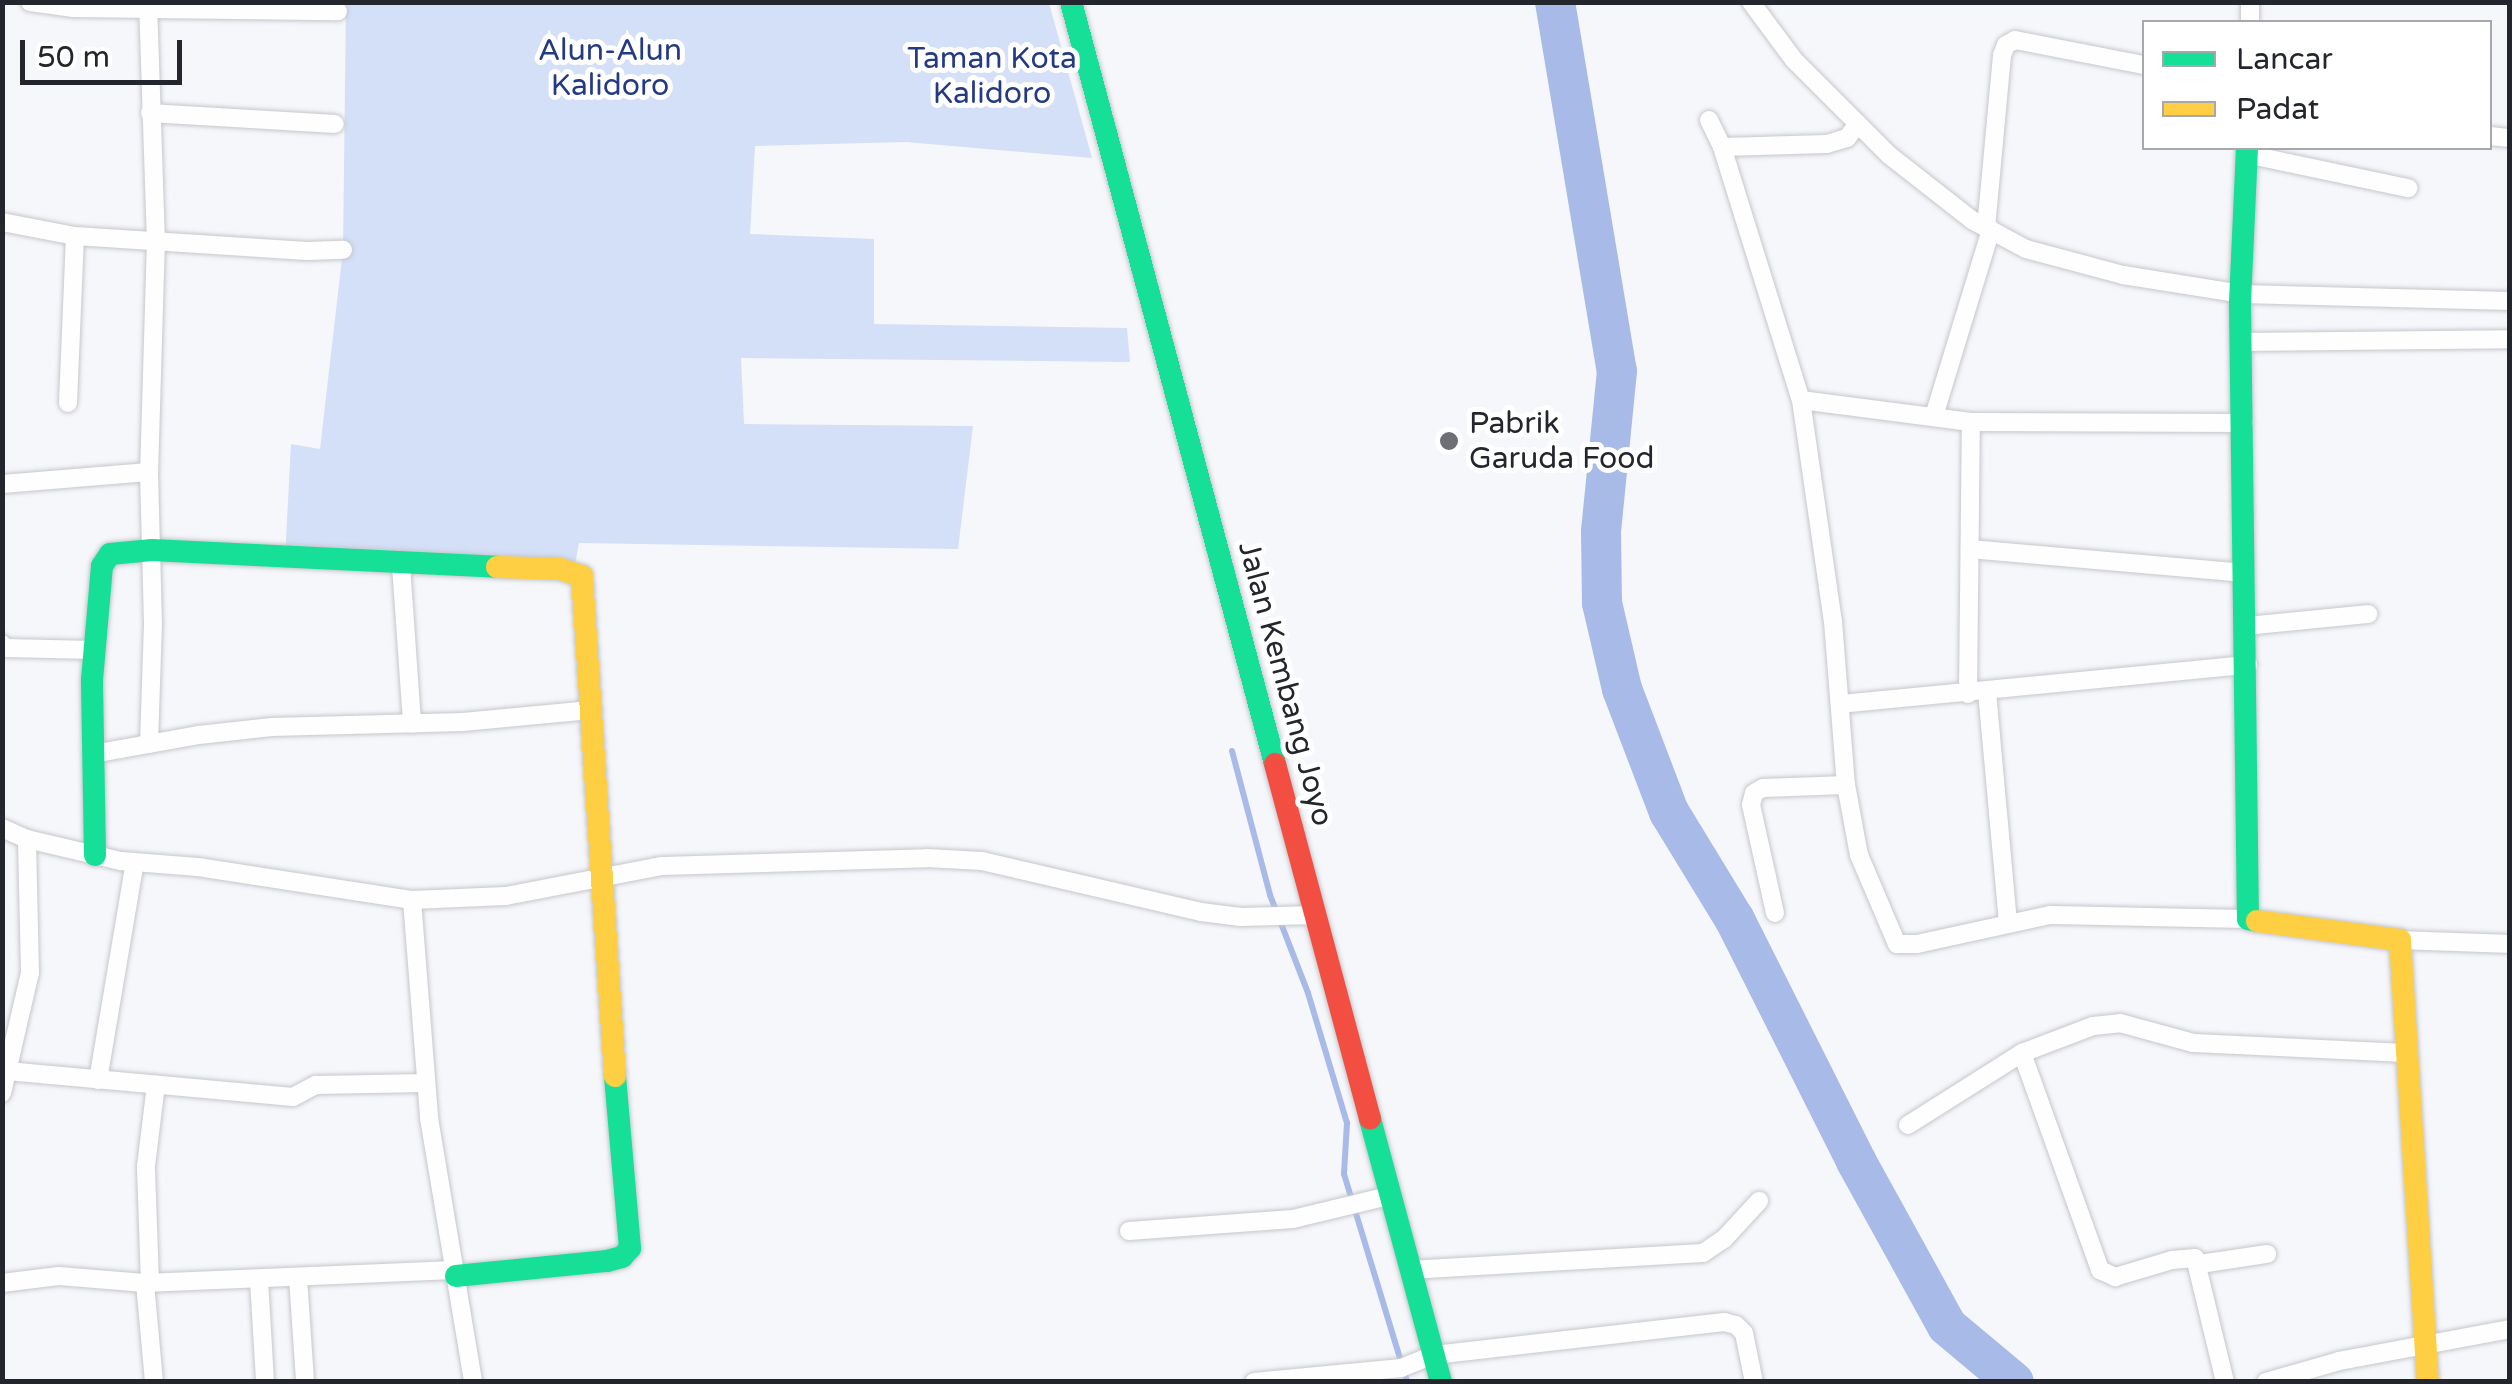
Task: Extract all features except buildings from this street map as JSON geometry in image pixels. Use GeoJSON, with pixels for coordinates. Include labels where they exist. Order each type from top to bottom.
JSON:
{"type":"FeatureCollection","features":[{"type":"Feature","properties":{"kind":"street"},"geometry":{"type":"LineString","coordinates":[[30,2],[74,8],[148,5],[338,11]]}},
{"type":"Feature","properties":{"kind":"street"},"geometry":{"type":"LineString","coordinates":[[1752,2],[1794,60],[1889,155],[1988,229],[2026,250],[2123,275],[2240,294],[2510,301]]}},
{"type":"Feature","properties":{"kind":"street","name":"Jalan Kembang Joyo"},"geometry":{"type":"LineString","coordinates":[[1071,4],[1441,1382]]}},
{"type":"Feature","properties":{"kind":"street"},"geometry":{"type":"LineString","coordinates":[[148,5],[156,240],[149,472],[150,744]]}},
{"type":"Feature","properties":{"kind":"street"},"geometry":{"type":"LineString","coordinates":[[1934,416],[1988,229],[2002,55],[2006,46],[2015,40],[2142,65]]}},
{"type":"Feature","properties":{"kind":"street"},"geometry":{"type":"LineString","coordinates":[[150,112],[335,124]]}},
{"type":"Feature","properties":{"kind":"street"},"geometry":{"type":"LineString","coordinates":[[1709,120],[1722,148],[1801,400],[1833,620],[1846,785],[1859,854],[1896,944],[1954,936],[2050,914],[2248,919],[2285,928],[2400,940],[2510,944]]}},
{"type":"Feature","properties":{"kind":"street"},"geometry":{"type":"LineString","coordinates":[[1722,148],[1827,144],[1847,138],[1858,124]]}},
{"type":"Feature","properties":{"kind":"street"},"geometry":{"type":"LineString","coordinates":[[2248,919],[2248,665],[2240,294],[2247,151],[2408,188]]}},
{"type":"Feature","properties":{"kind":"street"},"geometry":{"type":"LineString","coordinates":[[2,222],[74,236],[344,250]]}},
{"type":"Feature","properties":{"kind":"street"},"geometry":{"type":"LineString","coordinates":[[68,402],[74,236]]}},
{"type":"Feature","properties":{"kind":"street"},"geometry":{"type":"LineString","coordinates":[[2242,342],[2510,339]]}},
{"type":"Feature","properties":{"kind":"street"},"geometry":{"type":"LineString","coordinates":[[1801,400],[1971,422],[2244,423]]}},
{"type":"Feature","properties":{"kind":"street"},"geometry":{"type":"LineString","coordinates":[[1971,422],[1970,549],[1978,693],[2008,921]]}},
{"type":"Feature","properties":{"kind":"street"},"geometry":{"type":"LineString","coordinates":[[2,484],[149,472]]}},
{"type":"Feature","properties":{"kind":"street"},"geometry":{"type":"LineString","coordinates":[[1970,549],[2245,573]]}},
{"type":"Feature","properties":{"kind":"street"},"geometry":{"type":"LineString","coordinates":[[2,1283],[59,1276],[147,1283],[455,1273],[607,1261],[628,1254],[627,1186],[614,1081],[582,576],[560,569],[401,566],[152,550],[110,554],[102,566],[94,650],[95,854]]}},
{"type":"Feature","properties":{"kind":"street"},"geometry":{"type":"LineString","coordinates":[[401,566],[412,724]]}},
{"type":"Feature","properties":{"kind":"street"},"geometry":{"type":"LineString","coordinates":[[2246,626],[2368,614]]}},
{"type":"Feature","properties":{"kind":"street"},"geometry":{"type":"LineString","coordinates":[[2,644],[5,648],[94,650]]}},
{"type":"Feature","properties":{"kind":"street"},"geometry":{"type":"LineString","coordinates":[[1840,704],[2248,665]]}},
{"type":"Feature","properties":{"kind":"street"},"geometry":{"type":"LineString","coordinates":[[93,754],[272,728],[412,724],[590,710]]}},
{"type":"Feature","properties":{"kind":"street"},"geometry":{"type":"LineString","coordinates":[[1776,913],[1751,805],[1754,793],[1763,788],[1846,785]]}},
{"type":"Feature","properties":{"kind":"street"},"geometry":{"type":"LineString","coordinates":[[2,828],[28,840],[135,862],[412,900],[506,896],[662,866],[927,858],[982,861],[1201,912],[1241,917],[1316,915]]}},
{"type":"Feature","properties":{"kind":"street"},"geometry":{"type":"LineString","coordinates":[[2,1093],[10,1039],[30,973],[28,840]]}},
{"type":"Feature","properties":{"kind":"street"},"geometry":{"type":"LineString","coordinates":[[98,1080],[135,862]]}},
{"type":"Feature","properties":{"kind":"street"},"geometry":{"type":"LineString","coordinates":[[412,900],[426,1083],[473,1382]]}},
{"type":"Feature","properties":{"kind":"street"},"geometry":{"type":"LineString","coordinates":[[2400,940],[2428,1382]]}},
{"type":"Feature","properties":{"kind":"street"},"geometry":{"type":"LineString","coordinates":[[1908,1125],[2022,1052],[2093,1026],[2120,1023],[2193,1043],[2406,1053]]}},
{"type":"Feature","properties":{"kind":"street"},"geometry":{"type":"LineString","coordinates":[[2022,1052],[2100,1270],[2115,1276],[2186,1257],[2200,1264],[2266,1254]]}},
{"type":"Feature","properties":{"kind":"street"},"geometry":{"type":"LineString","coordinates":[[7,1071],[293,1097],[316,1086],[426,1083]]}},
{"type":"Feature","properties":{"kind":"street"},"geometry":{"type":"LineString","coordinates":[[154,1382],[147,1283],[146,1166],[156,1085]]}},
{"type":"Feature","properties":{"kind":"street"},"geometry":{"type":"LineString","coordinates":[[1128,1231],[1293,1219],[1388,1196]]}},
{"type":"Feature","properties":{"kind":"street"},"geometry":{"type":"LineString","coordinates":[[1408,1270],[1704,1253],[1724,1239],[1758,1200]]}},
{"type":"Feature","properties":{"kind":"street"},"geometry":{"type":"LineString","coordinates":[[2200,1264],[2225,1382]]}},
{"type":"Feature","properties":{"kind":"street"},"geometry":{"type":"LineString","coordinates":[[298,1278],[305,1382]]}},
{"type":"Feature","properties":{"kind":"street"},"geometry":{"type":"LineString","coordinates":[[259,1280],[265,1382]]}},
{"type":"Feature","properties":{"kind":"street"},"geometry":{"type":"LineString","coordinates":[[1254,1382],[1400,1368],[1434,1355],[1724,1322],[1736,1324],[1744,1333],[1754,1382]]}},
{"type":"Feature","properties":{"kind":"street"},"geometry":{"type":"LineString","coordinates":[[2266,1382],[2339,1361],[2510,1330]]}},
{"type":"Feature","properties":{"kind":"green space"},"geometry":{"type":"Polygon","coordinates":[[[346,3],[1049,3],[1092,158],[906,142],[755,146],[750,234],[874,239],[874,324],[1127,328],[1130,362],[741,358],[744,424],[973,426],[958,549],[579,543],[574,570],[285,558],[291,444],[320,449],[343,250],[346,3]]]}},
{"type":"Feature","properties":{"kind":"waterway"},"geometry":{"type":"LineString","coordinates":[[1555,2],[1617,371],[1601,532],[1602,603],[1622,689],[1669,812],[1735,920],[1856,1161],[1947,1326],[2014,1382]]}},
{"type":"Feature","properties":{"kind":"waterway"},"geometry":{"type":"LineString","coordinates":[[1232,751],[1270,895],[1308,993],[1347,1123],[1344,1174],[1407,1382]]}},
{"type":"Feature","properties":{"kind":"traffic: fast"},"geometry":{"type":"LineString","coordinates":[[1071,2],[1275,764]]}},
{"type":"Feature","properties":{"kind":"traffic: fast"},"geometry":{"type":"LineString","coordinates":[[2247,150],[2240,303],[2248,919],[2257,921]]}},
{"type":"Feature","properties":{"kind":"traffic: fast"},"geometry":{"type":"LineString","coordinates":[[95,855],[92,680],[102,566],[110,554],[152,550],[497,567]]}},
{"type":"Feature","properties":{"kind":"traffic: fast"},"geometry":{"type":"LineString","coordinates":[[456,1276],[607,1261],[622,1257],[630,1248],[615,1076]]}},
{"type":"Feature","properties":{"kind":"traffic: fast"},"geometry":{"type":"LineString","coordinates":[[1370,1119],[1441,1382]]}},
{"type":"Feature","properties":{"kind":"traffic: slow"},"geometry":{"type":"LineString","coordinates":[[497,567],[560,569],[582,576],[615,1076]]}},
{"type":"Feature","properties":{"kind":"traffic: slow"},"geometry":{"type":"LineString","coordinates":[[2257,921],[2400,940],[2428,1382]]}},
{"type":"Feature","properties":{"kind":"traffic: jam"},"geometry":{"type":"LineString","coordinates":[[1275,764],[1370,1119]]}},
{"type":"Feature","properties":{"kind":"place","name":"Pabrik Garuda Food"},"geometry":{"type":"Point","coordinates":[1449,441]}},
{"type":"Feature","properties":{"kind":"park label","name":"Alun-Alun Kalidoro"},"geometry":{"type":"Point","coordinates":[610,68]}},
{"type":"Feature","properties":{"kind":"park label","name":"Taman Kota Kalidoro"},"geometry":{"type":"Point","coordinates":[992,76]}}]}
